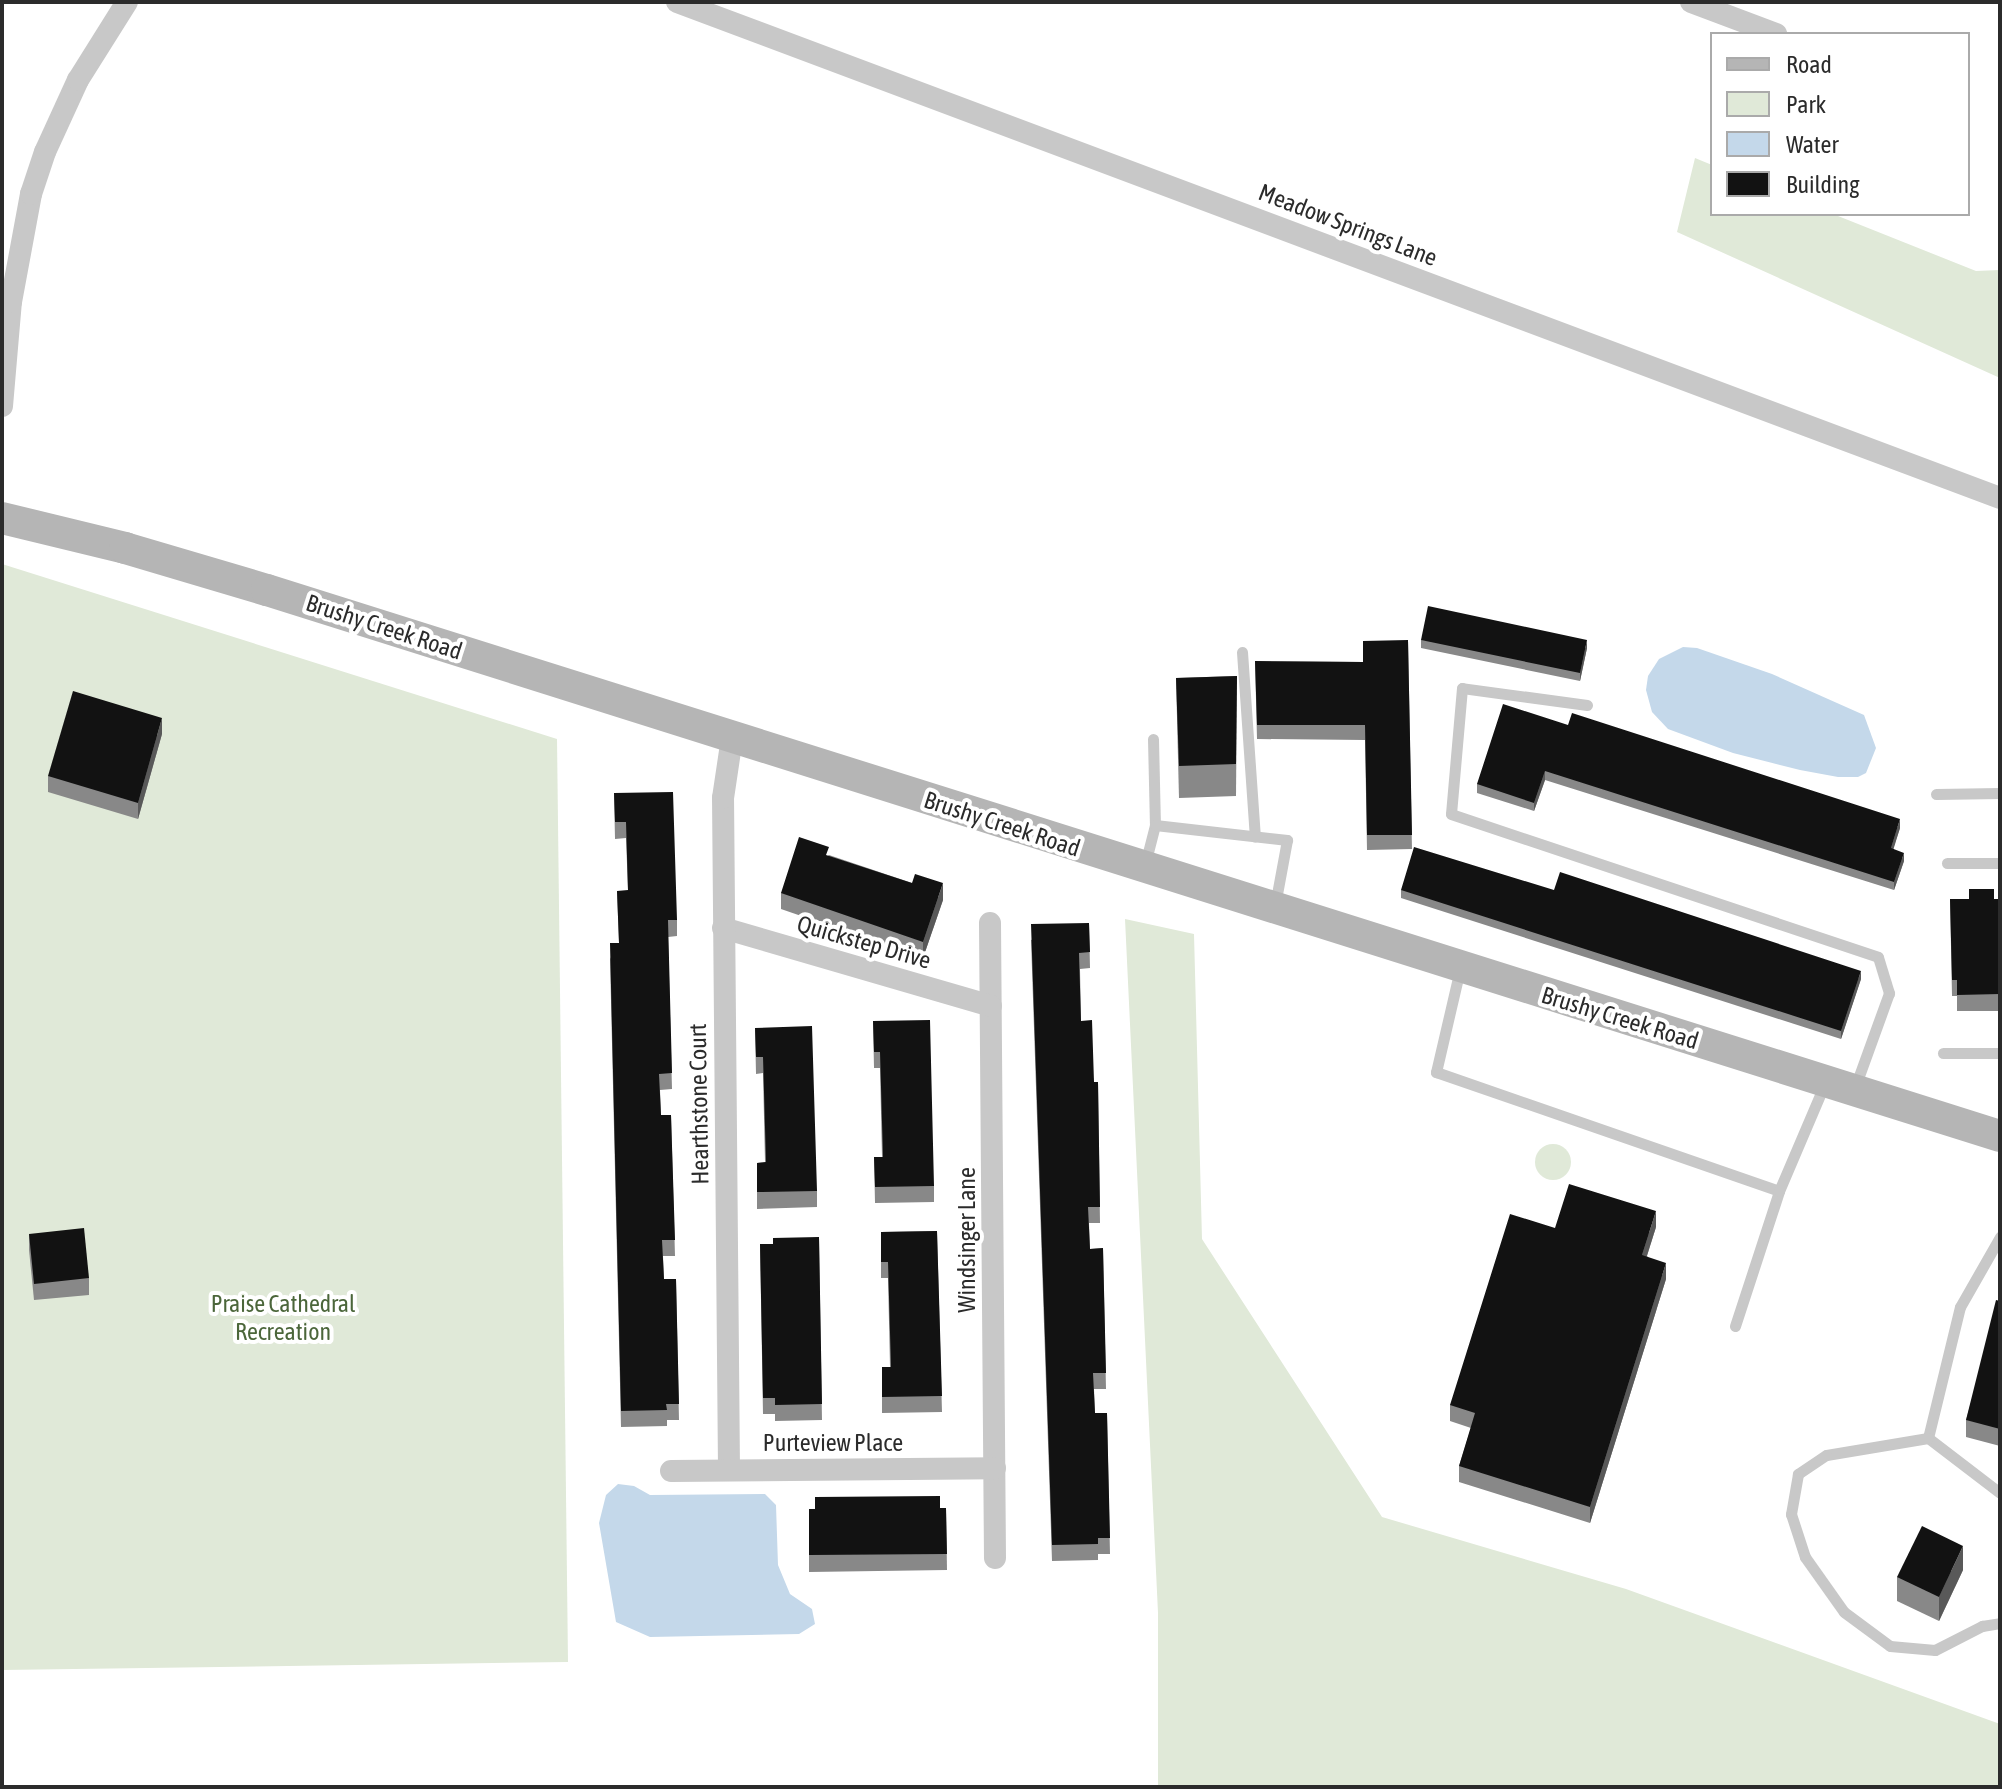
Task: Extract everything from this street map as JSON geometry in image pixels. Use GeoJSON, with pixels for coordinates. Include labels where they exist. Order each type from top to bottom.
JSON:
{"type":"FeatureCollection","features":[{"type":"Feature","properties":{"kind":"main road","name":"Brushy Creek Road"},"geometry":{"type":"LineString","coordinates":[[2,518],[125,548],[267,590],[1144,869],[2000,1136]]}},
{"type":"Feature","properties":{"kind":"street"},"geometry":{"type":"LineString","coordinates":[[2,406],[11,302],[31,194],[78,80],[127,2]]}},
{"type":"Feature","properties":{"kind":"street","name":"Meadow Springs Lane"},"geometry":{"type":"LineString","coordinates":[[677,2],[2000,498]]}},
{"type":"Feature","properties":{"kind":"street"},"geometry":{"type":"LineString","coordinates":[[1691,2],[1771,32]]}},
{"type":"Feature","properties":{"kind":"street","name":"Hearthstone Court"},"geometry":{"type":"LineString","coordinates":[[729,1470],[723,798],[732,738]]}},
{"type":"Feature","properties":{"kind":"street","name":"Windsinger Lane"},"geometry":{"type":"LineString","coordinates":[[990,923],[995,1558]]}},
{"type":"Feature","properties":{"kind":"street","name":"Quickstep Drive"},"geometry":{"type":"LineString","coordinates":[[723,928],[991,1006]]}},
{"type":"Feature","properties":{"kind":"street","name":"Purteview Place"},"geometry":{"type":"LineString","coordinates":[[671,1471],[995,1468]]}},
{"type":"Feature","properties":{"kind":"lane"},"geometry":{"type":"LineString","coordinates":[[1242,652],[1255,837]]}},
{"type":"Feature","properties":{"kind":"lane"},"geometry":{"type":"LineString","coordinates":[[1587,705],[1462,688],[1451,814],[1878,957],[1889,993],[1779,1191],[1735,1326]]}},
{"type":"Feature","properties":{"kind":"lane"},"geometry":{"type":"LineString","coordinates":[[1144,869],[1155,825],[1153,739]]}},
{"type":"Feature","properties":{"kind":"lane"},"geometry":{"type":"LineString","coordinates":[[1936,794],[2000,793]]}},
{"type":"Feature","properties":{"kind":"lane"},"geometry":{"type":"LineString","coordinates":[[1155,825],[1287,840],[1275,910]]}},
{"type":"Feature","properties":{"kind":"lane"},"geometry":{"type":"LineString","coordinates":[[1947,863],[2000,863]]}},
{"type":"Feature","properties":{"kind":"lane"},"geometry":{"type":"LineString","coordinates":[[1460,968],[1436,1072],[1779,1191]]}},
{"type":"Feature","properties":{"kind":"lane"},"geometry":{"type":"LineString","coordinates":[[1943,1053],[2000,1053]]}},
{"type":"Feature","properties":{"kind":"lane"},"geometry":{"type":"LineString","coordinates":[[1928,1438],[1960,1307],[2000,1237]]}},
{"type":"Feature","properties":{"kind":"lane"},"geometry":{"type":"LineString","coordinates":[[2000,1493],[1928,1438],[1826,1455],[1798,1474],[1791,1514],[1805,1557],[1844,1612],[1890,1646],[1935,1650],[1982,1626],[2000,1623]]}},
{"type":"Feature","properties":{"kind":"green space"},"geometry":{"type":"Polygon","coordinates":[[[1695,158],[1710,164],[1710,216],[1838,216],[1976,271],[2000,270],[2000,378],[1677,232],[1695,158]]]}},
{"type":"Feature","properties":{"kind":"green space","name":"Praise Cathedral Recreation"},"geometry":{"type":"Polygon","coordinates":[[[2,564],[557,739],[568,1662],[2,1670],[2,564]]]}},
{"type":"Feature","properties":{"kind":"green space"},"geometry":{"type":"Polygon","coordinates":[[[1125,919],[1194,934],[1202,1239],[1382,1517],[1626,1589],[2000,1724],[2000,1787],[1158,1787],[1158,1613],[1125,919]]]}},
{"type":"Feature","properties":{"kind":"green space"},"geometry":{"type":"Polygon","coordinates":[[[1553,1144],[1566,1149],[1571,1162],[1566,1175],[1553,1180],[1540,1175],[1535,1162],[1540,1149],[1553,1144]]]}},
{"type":"Feature","properties":{"kind":"water"},"geometry":{"type":"Polygon","coordinates":[[[1683,647],[1697,648],[1772,674],[1864,715],[1876,748],[1866,773],[1858,777],[1838,777],[1800,770],[1733,753],[1668,729],[1652,712],[1646,690],[1648,676],[1659,659],[1683,647]]]}},
{"type":"Feature","properties":{"kind":"water"},"geometry":{"type":"Polygon","coordinates":[[[618,1484],[634,1486],[650,1495],[765,1494],[776,1505],[778,1565],[790,1594],[812,1609],[815,1624],[799,1634],[650,1637],[616,1622],[599,1523],[606,1495],[618,1484]]]}},
{"type":"Feature","properties":{"kind":"building"},"geometry":{"type":"Polygon","coordinates":[[[1428,606],[1587,640],[1580,673],[1421,640],[1428,606]]]}},
{"type":"Feature","properties":{"kind":"building"},"geometry":{"type":"Polygon","coordinates":[[[1408,640],[1412,835],[1367,835],[1365,725],[1257,725],[1255,661],[1363,662],[1363,641],[1408,640]]]}},
{"type":"Feature","properties":{"kind":"building"},"geometry":{"type":"Polygon","coordinates":[[[1237,676],[1236,764],[1179,766],[1176,678],[1237,676]]]}},
{"type":"Feature","properties":{"kind":"building"},"geometry":{"type":"Polygon","coordinates":[[[73,691],[162,718],[138,803],[48,776],[73,691]]]}},
{"type":"Feature","properties":{"kind":"building"},"geometry":{"type":"Polygon","coordinates":[[[1503,704],[1568,725],[1572,713],[1900,819],[1891,848],[1904,853],[1894,882],[1545,771],[1534,803],[1477,784],[1503,704]]]}},
{"type":"Feature","properties":{"kind":"building"},"geometry":{"type":"Polygon","coordinates":[[[673,792],[677,920],[668,920],[672,1073],[659,1074],[661,1115],[671,1115],[675,1240],[662,1240],[664,1279],[676,1279],[679,1404],[666,1404],[667,1410],[621,1411],[610,943],[619,943],[617,891],[628,890],[626,822],[615,822],[614,793],[673,792]]]}},
{"type":"Feature","properties":{"kind":"building"},"geometry":{"type":"Polygon","coordinates":[[[799,837],[829,847],[826,855],[912,883],[915,874],[943,883],[923,942],[781,893],[799,837]]]}},
{"type":"Feature","properties":{"kind":"building"},"geometry":{"type":"Polygon","coordinates":[[[1414,847],[1554,890],[1560,872],[1861,971],[1841,1031],[1401,890],[1414,847]]]}},
{"type":"Feature","properties":{"kind":"building"},"geometry":{"type":"Polygon","coordinates":[[[1969,889],[1994,889],[1994,899],[2000,899],[2000,994],[1957,995],[1957,980],[1952,980],[1950,899],[1969,899],[1969,889]]]}},
{"type":"Feature","properties":{"kind":"building"},"geometry":{"type":"Polygon","coordinates":[[[1089,923],[1090,952],[1079,953],[1081,1021],[1092,1020],[1094,1082],[1098,1082],[1100,1207],[1088,1207],[1090,1249],[1103,1248],[1106,1373],[1093,1373],[1095,1413],[1107,1413],[1110,1538],[1098,1538],[1098,1544],[1052,1545],[1031,924],[1089,923]]]}},
{"type":"Feature","properties":{"kind":"building"},"geometry":{"type":"Polygon","coordinates":[[[930,1020],[934,1186],[875,1187],[874,1157],[883,1157],[880,1052],[874,1052],[873,1021],[930,1020]]]}},
{"type":"Feature","properties":{"kind":"building"},"geometry":{"type":"Polygon","coordinates":[[[812,1026],[817,1191],[757,1192],[757,1163],[766,1162],[763,1057],[756,1057],[755,1028],[812,1026]]]}},
{"type":"Feature","properties":{"kind":"building"},"geometry":{"type":"Polygon","coordinates":[[[1569,1184],[1656,1211],[1642,1255],[1666,1263],[1590,1507],[1459,1466],[1475,1413],[1450,1405],[1510,1214],[1555,1228],[1569,1184]]]}},
{"type":"Feature","properties":{"kind":"building"},"geometry":{"type":"Polygon","coordinates":[[[84,1228],[89,1278],[34,1284],[29,1234],[84,1228]]]}},
{"type":"Feature","properties":{"kind":"building"},"geometry":{"type":"Polygon","coordinates":[[[937,1231],[942,1396],[882,1397],[882,1367],[891,1367],[888,1262],[881,1262],[881,1232],[937,1231]]]}},
{"type":"Feature","properties":{"kind":"building"},"geometry":{"type":"Polygon","coordinates":[[[819,1237],[822,1404],[775,1405],[775,1398],[763,1398],[760,1244],[773,1244],[773,1238],[819,1237]]]}},
{"type":"Feature","properties":{"kind":"building"},"geometry":{"type":"Polygon","coordinates":[[[1996,1300],[2000,1301],[2000,1429],[1966,1420],[1996,1300]]]}},
{"type":"Feature","properties":{"kind":"building"},"geometry":{"type":"Polygon","coordinates":[[[940,1496],[940,1508],[946,1508],[947,1554],[809,1555],[809,1509],[815,1509],[815,1497],[940,1496]]]}},
{"type":"Feature","properties":{"kind":"building"},"geometry":{"type":"Polygon","coordinates":[[[1922,1526],[1963,1546],[1939,1597],[1897,1577],[1922,1526]]]}}]}
